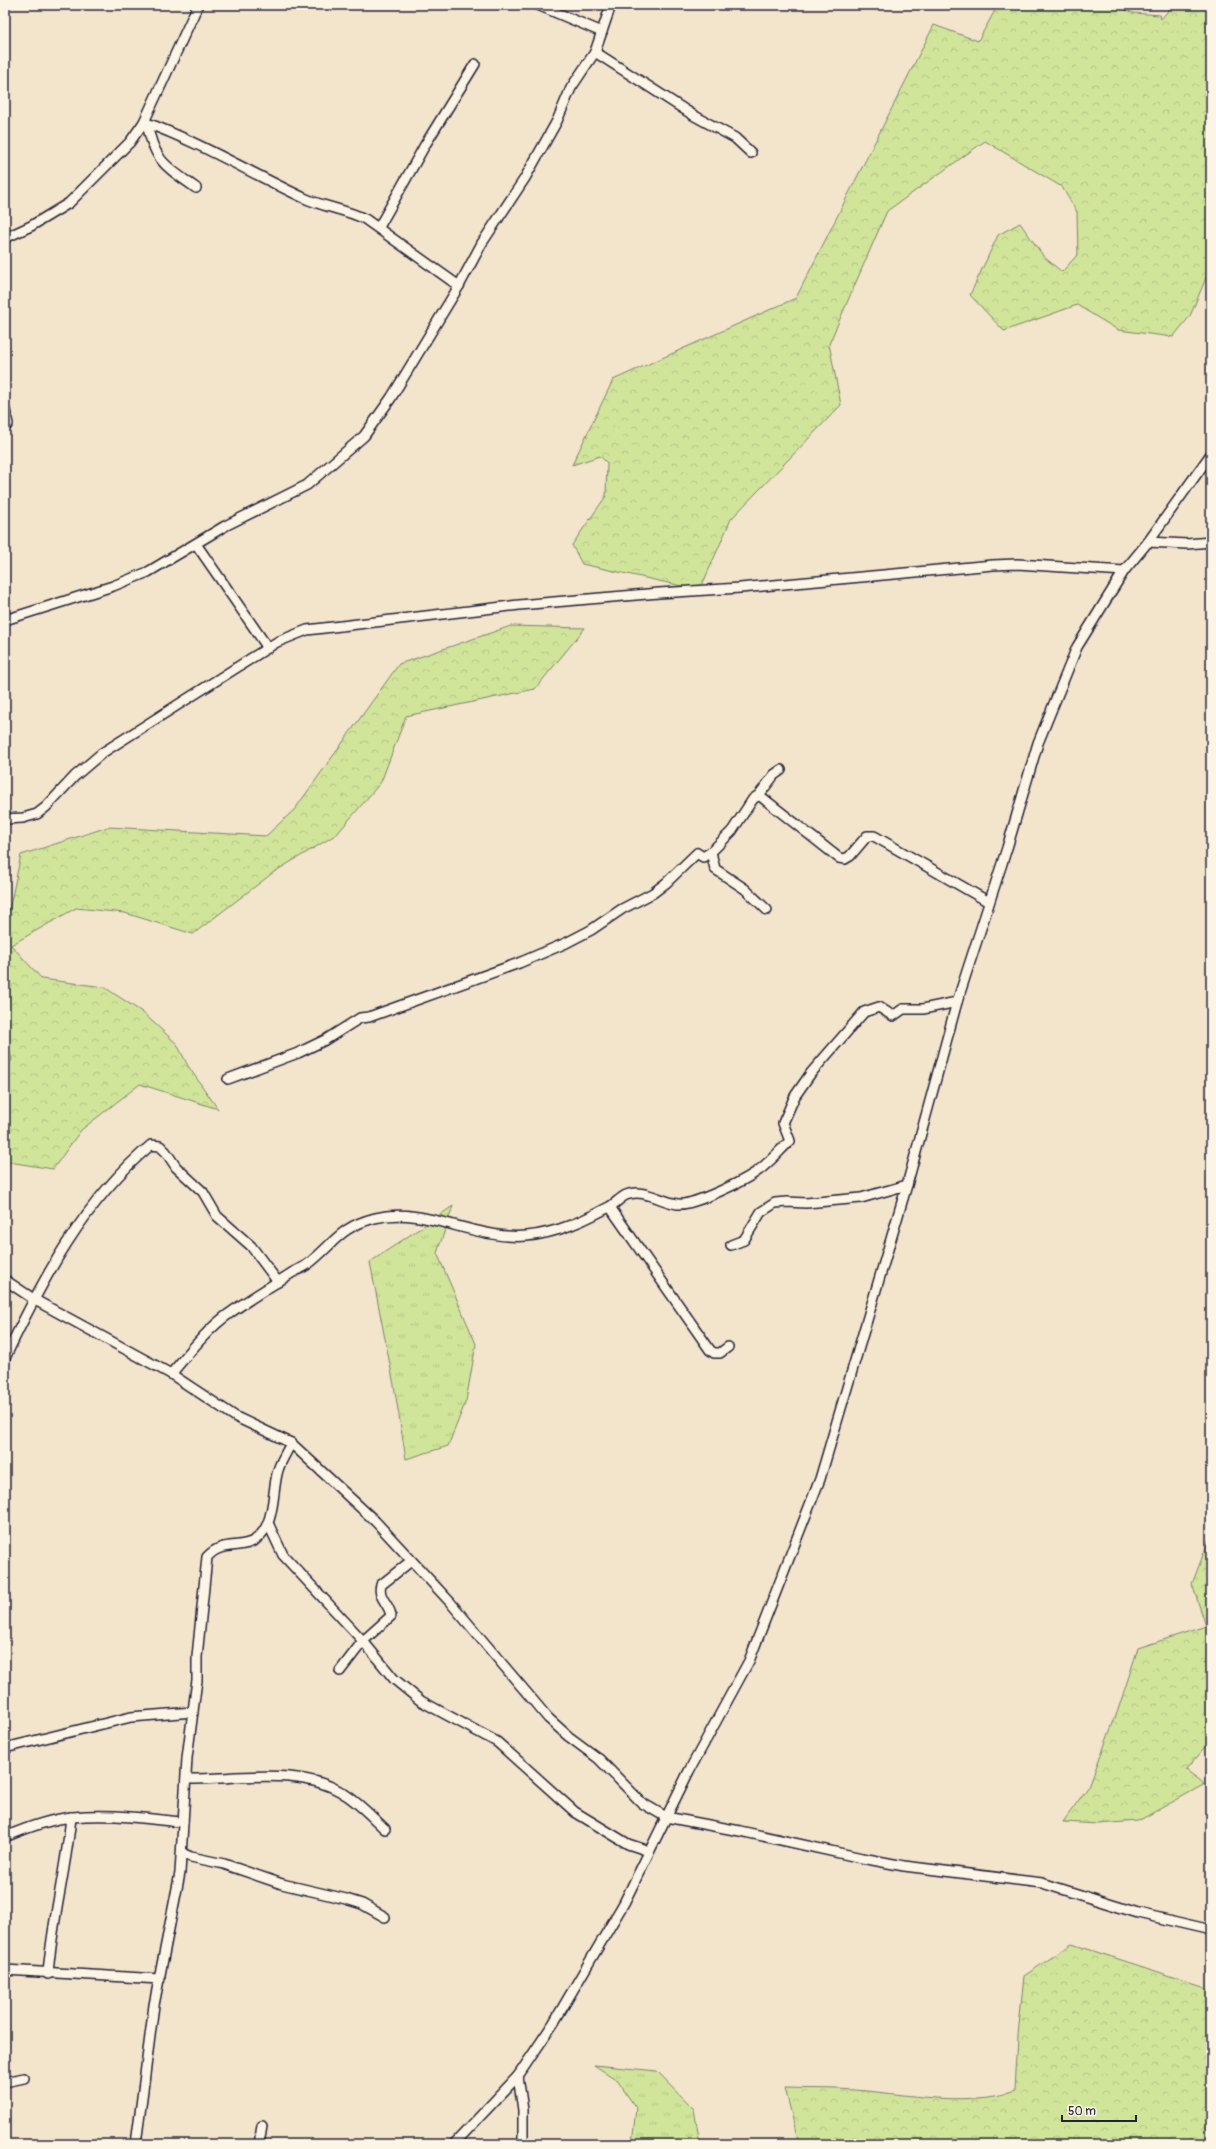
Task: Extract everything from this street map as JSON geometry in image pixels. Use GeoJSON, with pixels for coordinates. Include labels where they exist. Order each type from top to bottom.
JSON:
{"type":"FeatureCollection","features":[{"type":"Feature","properties":{"kind":"street"},"geometry":{"type":"LineString","coordinates":[[5,238],[31,226],[69,203],[130,142],[145,123],[198,5]]}},
{"type":"Feature","properties":{"kind":"street"},"geometry":{"type":"LineString","coordinates":[[538,5],[602,32]]}},
{"type":"Feature","properties":{"kind":"street"},"geometry":{"type":"LineString","coordinates":[[6,618],[113,586],[148,572],[225,526],[307,485],[364,436],[391,398],[459,286],[482,243],[526,178],[557,121],[571,88],[595,52],[611,5]]}},
{"type":"Feature","properties":{"kind":"street"},"geometry":{"type":"LineString","coordinates":[[595,52],[693,116],[735,138],[751,153]]}},
{"type":"Feature","properties":{"kind":"street"},"geometry":{"type":"LineString","coordinates":[[379,227],[425,145],[475,64]]}},
{"type":"Feature","properties":{"kind":"street"},"geometry":{"type":"LineString","coordinates":[[145,123],[152,146],[163,163],[196,188]]}},
{"type":"Feature","properties":{"kind":"street"},"geometry":{"type":"LineString","coordinates":[[145,123],[217,153],[302,198],[350,212],[379,227],[459,286]]}},
{"type":"Feature","properties":{"kind":"street"},"geometry":{"type":"LineString","coordinates":[[5,410],[9,419],[8,424],[5,427]]}},
{"type":"Feature","properties":{"kind":"street"},"geometry":{"type":"LineString","coordinates":[[454,2144],[518,2076],[553,2024],[624,1903],[688,1771],[749,1660],[820,1479],[907,1185],[957,1002],[1038,743],[1077,647],[1124,571],[1148,542],[1211,454]]}},
{"type":"Feature","properties":{"kind":"street"},"geometry":{"type":"LineString","coordinates":[[1148,542],[1187,544],[1211,542]]}},
{"type":"Feature","properties":{"kind":"street"},"geometry":{"type":"LineString","coordinates":[[196,544],[268,648]]}},
{"type":"Feature","properties":{"kind":"street"},"geometry":{"type":"LineString","coordinates":[[5,819],[23,818],[37,814],[46,807],[75,776],[102,753],[268,648],[307,630],[448,612],[660,593],[740,588],[992,565],[1017,564],[1124,571]]}},
{"type":"Feature","properties":{"kind":"street"},"geometry":{"type":"LineString","coordinates":[[228,1079],[298,1053],[325,1040],[360,1018],[370,1017],[390,1008],[511,966],[566,944],[591,930],[622,908],[653,893],[697,854],[703,857],[712,852],[732,831],[753,799],[759,795],[774,774],[781,770]]}},
{"type":"Feature","properties":{"kind":"street"},"geometry":{"type":"LineString","coordinates":[[759,795],[839,858],[845,859],[850,856],[867,836],[874,836],[989,902]]}},
{"type":"Feature","properties":{"kind":"street"},"geometry":{"type":"LineString","coordinates":[[712,852],[714,868],[745,889],[767,910]]}},
{"type":"Feature","properties":{"kind":"street"},"geometry":{"type":"LineString","coordinates":[[171,1374],[208,1333],[229,1314],[308,1264],[334,1239],[347,1229],[376,1218],[408,1216],[437,1220],[470,1231],[509,1237],[555,1231],[610,1207],[626,1195],[638,1193],[680,1205],[740,1182],[760,1170],[790,1141],[783,1123],[795,1096],[811,1073],[864,1012],[879,1007],[893,1016],[903,1009],[923,1009],[957,1002]]}},
{"type":"Feature","properties":{"kind":"street"},"geometry":{"type":"LineString","coordinates":[[5,1358],[55,1261],[84,1218],[113,1181],[151,1145],[160,1146],[166,1152],[176,1167],[202,1192],[217,1216],[251,1246],[278,1282]]}},
{"type":"Feature","properties":{"kind":"street"},"geometry":{"type":"LineString","coordinates":[[731,1245],[744,1240],[761,1212],[775,1203],[787,1202],[806,1204],[861,1198],[907,1185]]}},
{"type":"Feature","properties":{"kind":"street"},"geometry":{"type":"LineString","coordinates":[[610,1207],[710,1350],[714,1353],[720,1353],[728,1347]]}},
{"type":"Feature","properties":{"kind":"street"},"geometry":{"type":"LineString","coordinates":[[5,1280],[35,1300],[171,1374],[236,1418],[291,1443],[375,1521],[450,1602],[548,1718],[568,1736],[599,1759],[642,1803],[666,1817],[740,1831],[904,1866],[1042,1883],[1138,1913],[1211,1930]]}},
{"type":"Feature","properties":{"kind":"street"},"geometry":{"type":"LineString","coordinates":[[136,2144],[148,2043],[176,1900],[182,1853],[186,1779],[208,1557],[214,1549],[254,1540],[268,1523],[276,1474],[291,1443]]}},
{"type":"Feature","properties":{"kind":"street"},"geometry":{"type":"LineString","coordinates":[[268,1523],[283,1555],[362,1641],[394,1679],[420,1701],[497,1742],[575,1812],[628,1844],[649,1851]]}},
{"type":"Feature","properties":{"kind":"street"},"geometry":{"type":"LineString","coordinates":[[340,1671],[362,1641],[391,1616],[380,1595],[381,1585],[411,1561]]}},
{"type":"Feature","properties":{"kind":"street"},"geometry":{"type":"LineString","coordinates":[[5,1748],[131,1717],[192,1712]]}},
{"type":"Feature","properties":{"kind":"street"},"geometry":{"type":"LineString","coordinates":[[186,1779],[250,1776],[306,1780],[329,1786],[346,1795],[385,1829]]}},
{"type":"Feature","properties":{"kind":"street"},"geometry":{"type":"LineString","coordinates":[[5,1837],[27,1828],[71,1817],[120,1817],[183,1822]]}},
{"type":"Feature","properties":{"kind":"street"},"geometry":{"type":"LineString","coordinates":[[48,1974],[51,1935],[69,1840],[71,1817]]}},
{"type":"Feature","properties":{"kind":"street"},"geometry":{"type":"LineString","coordinates":[[182,1853],[190,1857],[224,1864],[282,1884],[362,1904],[385,1917]]}},
{"type":"Feature","properties":{"kind":"street"},"geometry":{"type":"LineString","coordinates":[[5,1970],[48,1974],[83,1974],[160,1979]]}},
{"type":"Feature","properties":{"kind":"street"},"geometry":{"type":"LineString","coordinates":[[518,2076],[523,2110],[523,2144]]}},
{"type":"Feature","properties":{"kind":"street"},"geometry":{"type":"LineString","coordinates":[[5,2082],[24,2078]]}},
{"type":"Feature","properties":{"kind":"street"},"geometry":{"type":"LineString","coordinates":[[259,2144],[262,2126]]}},
{"type":"Feature","properties":{"kind":"green space"},"geometry":{"type":"Polygon","coordinates":[[[998,5],[1114,5],[1133,13],[1160,15],[1161,19],[1173,5],[1211,5],[1211,266],[1190,316],[1173,337],[1118,330],[1077,305],[1004,331],[970,295],[998,235],[1020,223],[1044,257],[1062,272],[1078,254],[1077,212],[1062,187],[985,141],[887,211],[829,344],[841,405],[731,519],[700,590],[582,564],[572,545],[606,496],[607,463],[600,456],[572,465],[613,380],[796,298],[934,25],[978,41],[998,5]]]}},
{"type":"Feature","properties":{"kind":"green space"},"geometry":{"type":"Polygon","coordinates":[[[511,626],[585,628],[535,689],[406,716],[381,782],[337,834],[274,872],[193,934],[125,913],[76,908],[11,945],[42,979],[104,987],[142,1012],[177,1044],[188,1066],[218,1109],[140,1084],[81,1130],[53,1169],[9,1162],[5,1164],[5,1072],[12,1060],[5,1036],[5,929],[21,855],[108,827],[266,836],[295,809],[399,664],[511,626]]]}},
{"type":"Feature","properties":{"kind":"green space"},"geometry":{"type":"Polygon","coordinates":[[[453,1206],[437,1253],[476,1344],[466,1401],[448,1446],[406,1459],[394,1385],[370,1262],[453,1206]]]}},
{"type":"Feature","properties":{"kind":"green space"},"geometry":{"type":"Polygon","coordinates":[[[1211,1534],[1211,1741],[1186,1770],[1205,1784],[1138,1821],[1098,1824],[1063,1822],[1089,1786],[1118,1710],[1138,1648],[1206,1626],[1192,1584],[1211,1534]]]}},
{"type":"Feature","properties":{"kind":"green space"},"geometry":{"type":"Polygon","coordinates":[[[1072,1944],[1211,1989],[1211,2144],[799,2144],[785,2088],[846,2089],[956,2099],[996,2096],[1015,2091],[1018,2036],[1024,1976],[1072,1944]]]}},
{"type":"Feature","properties":{"kind":"green space"},"geometry":{"type":"Polygon","coordinates":[[[594,2065],[657,2071],[694,2109],[700,2144],[632,2144],[636,2108],[617,2080],[594,2065]]]}}]}
